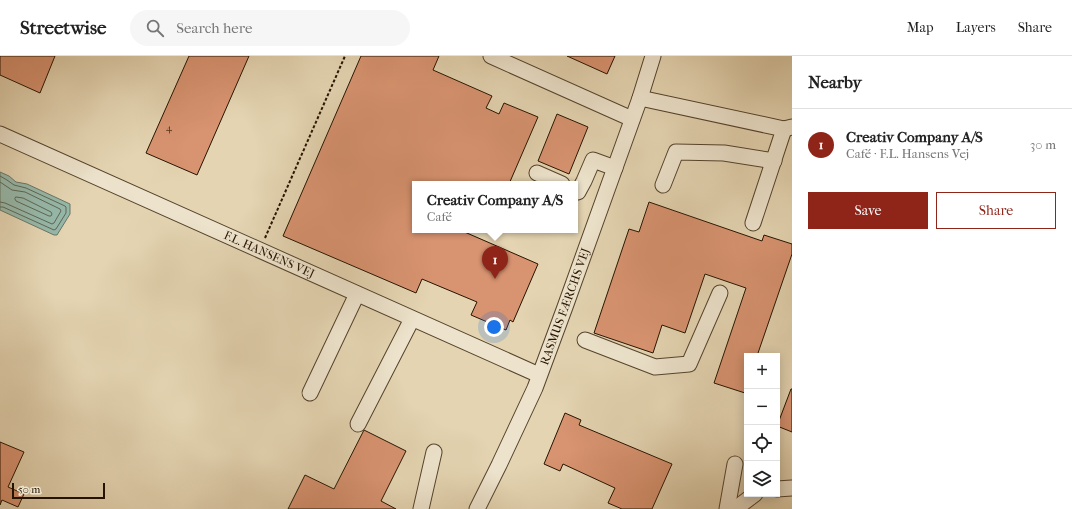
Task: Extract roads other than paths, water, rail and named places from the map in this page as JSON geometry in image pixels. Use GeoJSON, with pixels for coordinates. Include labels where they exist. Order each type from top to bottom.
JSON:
{"type":"FeatureCollection","features":[{"type":"Feature","properties":{"kind":"street"},"geometry":{"type":"LineString","coordinates":[[491,56],[632,119]]}},
{"type":"Feature","properties":{"kind":"street","name":"RASMUS FÆRCHS VEJ"},"geometry":{"type":"LineString","coordinates":[[477,509],[503,458],[534,388],[615,168],[653,56]]}},
{"type":"Feature","properties":{"kind":"street"},"geometry":{"type":"LineString","coordinates":[[640,98],[788,128],[774,161],[753,223]]}},
{"type":"Feature","properties":{"kind":"street","name":"F.L. HANSENS VEJ"},"geometry":{"type":"LineString","coordinates":[[0,134],[538,375]]}},
{"type":"Feature","properties":{"kind":"street"},"geometry":{"type":"LineString","coordinates":[[663,185],[676,152],[724,153],[774,161]]}},
{"type":"Feature","properties":{"kind":"street"},"geometry":{"type":"LineString","coordinates":[[578,192],[593,160],[615,168]]}},
{"type":"Feature","properties":{"kind":"street"},"geometry":{"type":"LineString","coordinates":[[537,173],[555,181]]}},
{"type":"Feature","properties":{"kind":"street"},"geometry":{"type":"LineString","coordinates":[[585,340],[655,367],[688,364],[720,293]]}},
{"type":"Feature","properties":{"kind":"street"},"geometry":{"type":"LineString","coordinates":[[310,393],[357,294]]}},
{"type":"Feature","properties":{"kind":"street"},"geometry":{"type":"LineString","coordinates":[[358,424],[412,319]]}},
{"type":"Feature","properties":{"kind":"street"},"geometry":{"type":"LineString","coordinates":[[421,509],[434,452]]}},
{"type":"Feature","properties":{"kind":"street"},"geometry":{"type":"LineString","coordinates":[[727,509],[735,464]]}},
{"type":"Feature","properties":{"kind":"street"},"geometry":{"type":"LineString","coordinates":[[780,489],[792,488]]}},
{"type":"Feature","properties":{"kind":"street"},"geometry":{"type":"LineString","coordinates":[[735,509],[751,497]]}},
{"type":"Feature","properties":{"kind":"water"},"geometry":{"type":"Polygon","coordinates":[[[0,172],[9,176],[16,182],[27,184],[70,204],[70,214],[57,235],[54,235],[0,210],[0,172]]]}},
{"type":"Feature","properties":{"kind":"place","name":"Creativ Company A/S"},"geometry":{"type":"Point","coordinates":[495,279]}}]}
